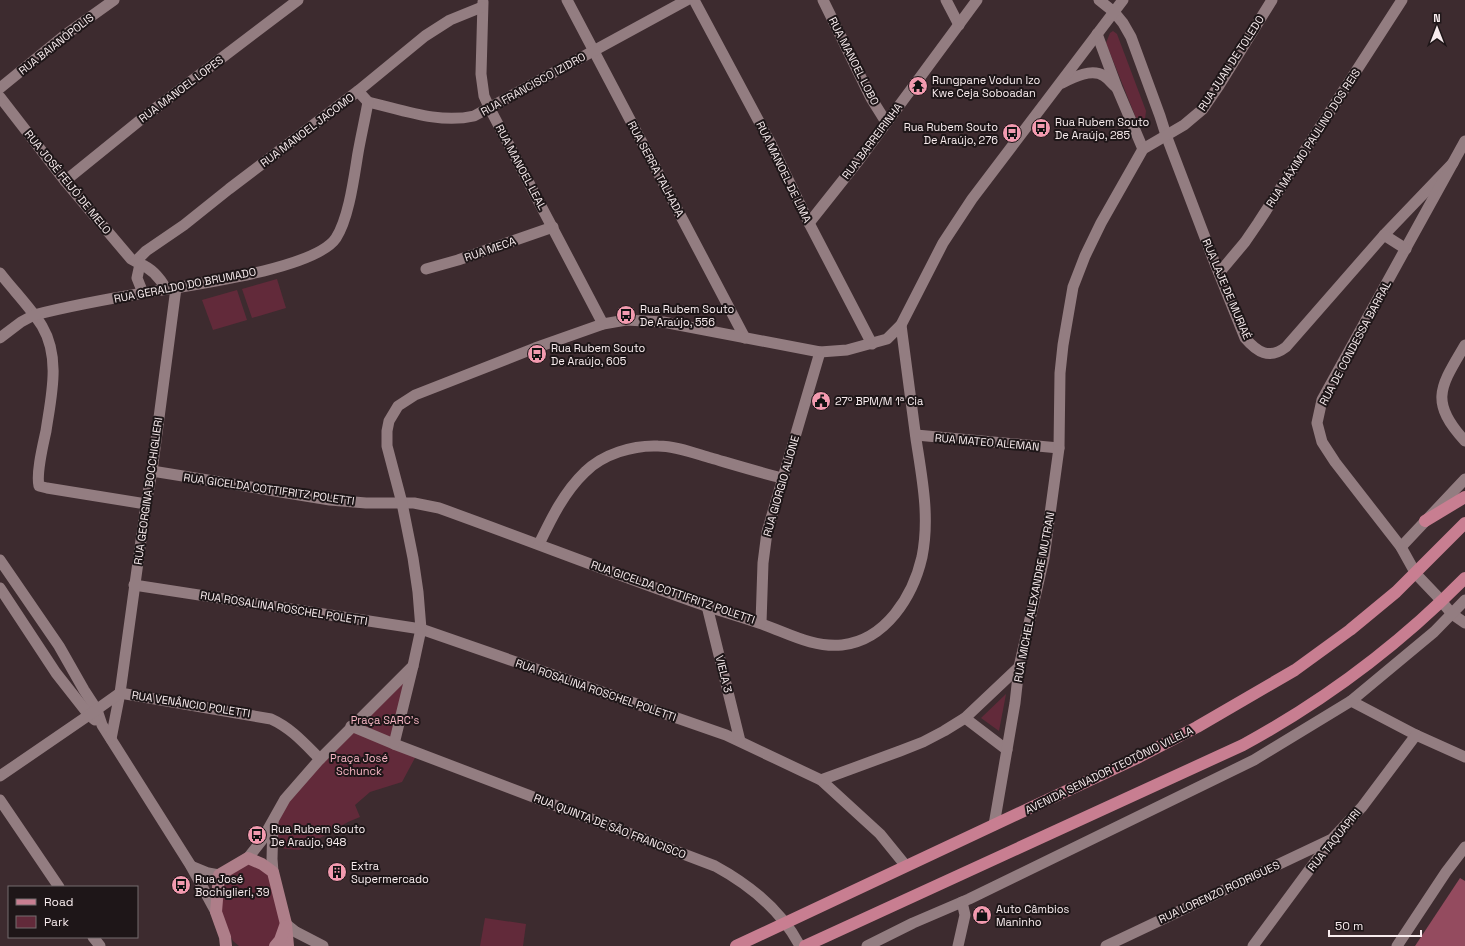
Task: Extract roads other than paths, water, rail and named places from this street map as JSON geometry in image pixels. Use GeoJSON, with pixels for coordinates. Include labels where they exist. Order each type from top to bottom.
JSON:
{"type":"FeatureCollection","features":[{"type":"Feature","properties":{"kind":"main road"},"geometry":{"type":"LineString","coordinates":[[1425,521],[1465,497]]}},
{"type":"Feature","properties":{"kind":"main road","name":"AVENIDA SENADOR TEOTÔNIO VILELA"},"geometry":{"type":"LineString","coordinates":[[736,946],[1140,757],[1197,727],[1295,670],[1376,609],[1416,574],[1465,523]]}},
{"type":"Feature","properties":{"kind":"main road"},"geometry":{"type":"LineString","coordinates":[[805,946],[1243,745],[1289,718],[1354,674],[1422,620],[1465,578]]}},
{"type":"Feature","properties":{"kind":"street","name":"RUA BAIANÓPOLIS"},"geometry":{"type":"LineString","coordinates":[[0,88],[65,35],[114,0]]}},
{"type":"Feature","properties":{"kind":"street","name":"RUA MANOEL LOPES"},"geometry":{"type":"LineString","coordinates":[[65,181],[144,116],[298,0]]}},
{"type":"Feature","properties":{"kind":"street","name":"RUA SERRA TALHADA"},"geometry":{"type":"LineString","coordinates":[[567,0],[745,338]]}},
{"type":"Feature","properties":{"kind":"street","name":"RUA FRANCISCO IZIDRO"},"geometry":{"type":"LineString","coordinates":[[368,102],[419,115],[440,118],[466,118],[474,116],[687,0]]}},
{"type":"Feature","properties":{"kind":"street","name":"RUA MANOEL DE LIMA"},"geometry":{"type":"LineString","coordinates":[[694,0],[770,142],[809,223],[872,344]]}},
{"type":"Feature","properties":{"kind":"street","name":"RUA MANOEL LOBO"},"geometry":{"type":"LineString","coordinates":[[823,0],[871,98],[886,122]]}},
{"type":"Feature","properties":{"kind":"street"},"geometry":{"type":"LineString","coordinates":[[946,0],[959,25]]}},
{"type":"Feature","properties":{"kind":"street","name":"RUA BARREIRINHA"},"geometry":{"type":"LineString","coordinates":[[809,223],[859,160],[977,0]]}},
{"type":"Feature","properties":{"kind":"street"},"geometry":{"type":"LineString","coordinates":[[1100,0],[1114,12]]}},
{"type":"Feature","properties":{"kind":"street"},"geometry":{"type":"LineString","coordinates":[[394,744],[421,629],[413,558],[402,503],[387,446],[389,421],[398,406],[416,395],[535,348],[603,324],[626,320],[663,322],[820,352],[847,350],[887,339],[901,325],[943,243],[959,218],[1123,0]]}},
{"type":"Feature","properties":{"kind":"street","name":"RUA JUAN DE TOLEDO"},"geometry":{"type":"LineString","coordinates":[[1166,135],[1184,126],[1202,109],[1218,87],[1272,0]]}},
{"type":"Feature","properties":{"kind":"street","name":"RUA MÁXIMO PAULINO DOS REIS"},"geometry":{"type":"LineString","coordinates":[[1218,273],[1245,242],[1258,223],[1402,0]]}},
{"type":"Feature","properties":{"kind":"street","name":"RUA MANOEL JACOMO"},"geometry":{"type":"LineString","coordinates":[[138,263],[146,251],[184,225],[358,91],[425,36],[450,20],[483,4]]}},
{"type":"Feature","properties":{"kind":"street","name":"RUA MANOEL LEAL"},"geometry":{"type":"LineString","coordinates":[[483,4],[481,74],[484,96],[603,324]]}},
{"type":"Feature","properties":{"kind":"street","name":"RUA LAJE DE MURIAÉ"},"geometry":{"type":"LineString","coordinates":[[1114,12],[1123,23],[1131,37],[1218,273],[1245,338],[1260,352],[1273,353],[1281,351],[1286,347],[1384,235],[1453,163]]}},
{"type":"Feature","properties":{"kind":"street"},"geometry":{"type":"LineString","coordinates":[[1097,34],[1142,149],[1166,135]]}},
{"type":"Feature","properties":{"kind":"street"},"geometry":{"type":"LineString","coordinates":[[1061,83],[1081,75],[1097,74],[1103,75],[1117,88]]}},
{"type":"Feature","properties":{"kind":"street"},"geometry":{"type":"LineString","coordinates":[[358,91],[368,102]]}},
{"type":"Feature","properties":{"kind":"street","name":"RUA JOSÉ FEIJÓ DE MELO"},"geometry":{"type":"LineString","coordinates":[[0,96],[65,181],[131,259],[148,267],[162,283],[171,289]]}},
{"type":"Feature","properties":{"kind":"street","name":"RUA GERALDO DO BRUMADO"},"geometry":{"type":"LineString","coordinates":[[0,338],[21,322],[34,315],[143,293],[217,281],[293,262],[319,253],[336,238],[343,223],[351,196],[368,102]]}},
{"type":"Feature","properties":{"kind":"street","name":"RUA DE CONDESSA BARRAL"},"geometry":{"type":"LineString","coordinates":[[1465,141],[1322,400],[1317,423],[1318,432],[1325,447],[1401,547],[1416,574],[1442,601],[1452,614],[1465,623]]}},
{"type":"Feature","properties":{"kind":"street","name":"RUA MICHEL ALEXANDRE MUTRAN"},"geometry":{"type":"LineString","coordinates":[[994,825],[1020,667],[1044,558],[1059,448],[1060,373],[1063,345],[1073,287],[1085,256],[1101,223],[1142,149]]}},
{"type":"Feature","properties":{"kind":"street","name":"RUA MECA"},"geometry":{"type":"LineString","coordinates":[[426,269],[458,260],[553,227]]}},
{"type":"Feature","properties":{"kind":"street"},"geometry":{"type":"LineString","coordinates":[[1384,235],[1406,249]]}},
{"type":"Feature","properties":{"kind":"street"},"geometry":{"type":"LineString","coordinates":[[138,263],[137,278],[143,293]]}},
{"type":"Feature","properties":{"kind":"street"},"geometry":{"type":"LineString","coordinates":[[0,273],[42,326],[52,351],[54,371],[53,384],[40,460],[39,486],[146,504]]}},
{"type":"Feature","properties":{"kind":"street","name":"RUA GEORGINA BOCCHIGLIERI"},"geometry":{"type":"LineString","coordinates":[[111,739],[120,693],[134,585],[152,471],[171,289]]}},
{"type":"Feature","properties":{"kind":"street","name":"RUA GICELDA COTTIFRITZ POLETTI"},"geometry":{"type":"LineString","coordinates":[[152,471],[330,500],[366,503],[422,503],[539,544],[707,606],[761,623],[797,638],[830,645],[859,641],[882,627],[891,619],[907,596],[920,566],[924,544],[926,512],[901,325]]}},
{"type":"Feature","properties":{"kind":"street"},"geometry":{"type":"LineString","coordinates":[[1465,345],[1442,389],[1442,405],[1446,416],[1465,441]]}},
{"type":"Feature","properties":{"kind":"street","name":"RUA GIORGIO ALIONE"},"geometry":{"type":"LineString","coordinates":[[761,623],[764,550],[767,532],[820,352]]}},
{"type":"Feature","properties":{"kind":"street","name":"RUA MATEO ALEMAN"},"geometry":{"type":"LineString","coordinates":[[916,436],[1059,448]]}},
{"type":"Feature","properties":{"kind":"street"},"geometry":{"type":"LineString","coordinates":[[539,544],[558,508],[574,484],[585,471],[601,460],[620,451],[658,446],[681,449],[782,478]]}},
{"type":"Feature","properties":{"kind":"street"},"geometry":{"type":"LineString","coordinates":[[1401,547],[1465,479]]}},
{"type":"Feature","properties":{"kind":"street"},"geometry":{"type":"LineString","coordinates":[[0,560],[59,646],[84,690],[93,713]]}},
{"type":"Feature","properties":{"kind":"street","name":"RUA ROSALINA ROSCHEL POLETTI"},"geometry":{"type":"LineString","coordinates":[[134,585],[421,629],[726,735],[821,780],[880,834],[906,866]]}},
{"type":"Feature","properties":{"kind":"street"},"geometry":{"type":"LineString","coordinates":[[0,588],[56,673],[93,713],[102,725],[191,866],[216,912],[226,941],[234,946]]}},
{"type":"Feature","properties":{"kind":"street"},"geometry":{"type":"LineString","coordinates":[[867,946],[962,902],[1254,760],[1351,701],[1434,632],[1465,600]]}},
{"type":"Feature","properties":{"kind":"street","name":"VIELA 3"},"geometry":{"type":"LineString","coordinates":[[707,606],[740,741]]}},
{"type":"Feature","properties":{"kind":"street"},"geometry":{"type":"LineString","coordinates":[[191,866],[208,873],[218,875],[248,858],[262,840],[285,799],[351,726],[413,666]]}},
{"type":"Feature","properties":{"kind":"street"},"geometry":{"type":"LineString","coordinates":[[821,780],[923,742],[944,731],[965,718],[1020,667]]}},
{"type":"Feature","properties":{"kind":"street","name":"RUA VENÂNCIO POLETTI"},"geometry":{"type":"LineString","coordinates":[[0,776],[120,693],[271,718],[283,724],[294,733],[320,759]]}},
{"type":"Feature","properties":{"kind":"street"},"geometry":{"type":"LineString","coordinates":[[1351,701],[1416,735],[1465,757]]}},
{"type":"Feature","properties":{"kind":"street"},"geometry":{"type":"LineString","coordinates":[[965,718],[1007,750]]}},
{"type":"Feature","properties":{"kind":"street","name":"RUA QUINTA DE SÃO FRANCISCO"},"geometry":{"type":"LineString","coordinates":[[351,726],[394,744],[715,866],[733,876],[762,898],[786,923],[800,946]]}},
{"type":"Feature","properties":{"kind":"street","name":"RUA TAQUAPIRI"},"geometry":{"type":"LineString","coordinates":[[1253,946],[1332,839],[1362,807],[1416,735]]}},
{"type":"Feature","properties":{"kind":"street"},"geometry":{"type":"LineString","coordinates":[[0,800],[58,886]]}},
{"type":"Feature","properties":{"kind":"street"},"geometry":{"type":"LineString","coordinates":[[273,820],[273,872],[286,924],[288,946]]}},
{"type":"Feature","properties":{"kind":"street","name":"RUA LORENZO RODRIGUES"},"geometry":{"type":"LineString","coordinates":[[1106,946],[1332,839]]}},
{"type":"Feature","properties":{"kind":"street"},"geometry":{"type":"LineString","coordinates":[[1397,946],[1446,872],[1465,847]]}},
{"type":"Feature","properties":{"kind":"street"},"geometry":{"type":"LineString","coordinates":[[248,858],[262,864],[273,872]]}},
{"type":"Feature","properties":{"kind":"street"},"geometry":{"type":"LineString","coordinates":[[216,912],[218,875]]}},
{"type":"Feature","properties":{"kind":"street"},"geometry":{"type":"LineString","coordinates":[[958,946],[965,915],[962,902]]}},
{"type":"Feature","properties":{"kind":"street"},"geometry":{"type":"LineString","coordinates":[[275,946],[286,924]]}},
{"type":"Feature","properties":{"kind":"street"},"geometry":{"type":"LineString","coordinates":[[286,924],[296,932],[323,946]]}},
{"type":"Feature","properties":{"kind":"street"},"geometry":{"type":"LineString","coordinates":[[94,938],[100,946]]}},
{"type":"Feature","properties":{"kind":"place","name":"Rungpane Vodun Izo Kwe Ceja Soboadan"},"geometry":{"type":"Point","coordinates":[918,86]}},
{"type":"Feature","properties":{"kind":"place","name":"Rua Rubem Souto De Araújo, 285"},"geometry":{"type":"Point","coordinates":[1041,128]}},
{"type":"Feature","properties":{"kind":"place","name":"Rua Rubem Souto De Araújo, 276"},"geometry":{"type":"Point","coordinates":[1012,133]}},
{"type":"Feature","properties":{"kind":"place","name":"Rua Rubem Souto De Araújo, 556"},"geometry":{"type":"Point","coordinates":[626,315]}},
{"type":"Feature","properties":{"kind":"place","name":"Rua Rubem Souto De Araújo, 605"},"geometry":{"type":"Point","coordinates":[537,354]}},
{"type":"Feature","properties":{"kind":"place","name":"27º BPM/M 1ª Cia"},"geometry":{"type":"Point","coordinates":[821,401]}},
{"type":"Feature","properties":{"kind":"place","name":"Rua Rubem Souto De Araújo, 948"},"geometry":{"type":"Point","coordinates":[257,835]}},
{"type":"Feature","properties":{"kind":"place","name":"Extra Supermercado"},"geometry":{"type":"Point","coordinates":[337,872]}},
{"type":"Feature","properties":{"kind":"place","name":"Rua José Bochiglieri, 39"},"geometry":{"type":"Point","coordinates":[181,885]}},
{"type":"Feature","properties":{"kind":"place","name":"Auto Câmbios Maninho"},"geometry":{"type":"Point","coordinates":[982,915]}},
{"type":"Feature","properties":{"kind":"park label","name":"Praça SARC's"},"geometry":{"type":"Point","coordinates":[385,720]}},
{"type":"Feature","properties":{"kind":"park label","name":"Praça José Schunck"},"geometry":{"type":"Point","coordinates":[359,764]}}]}
